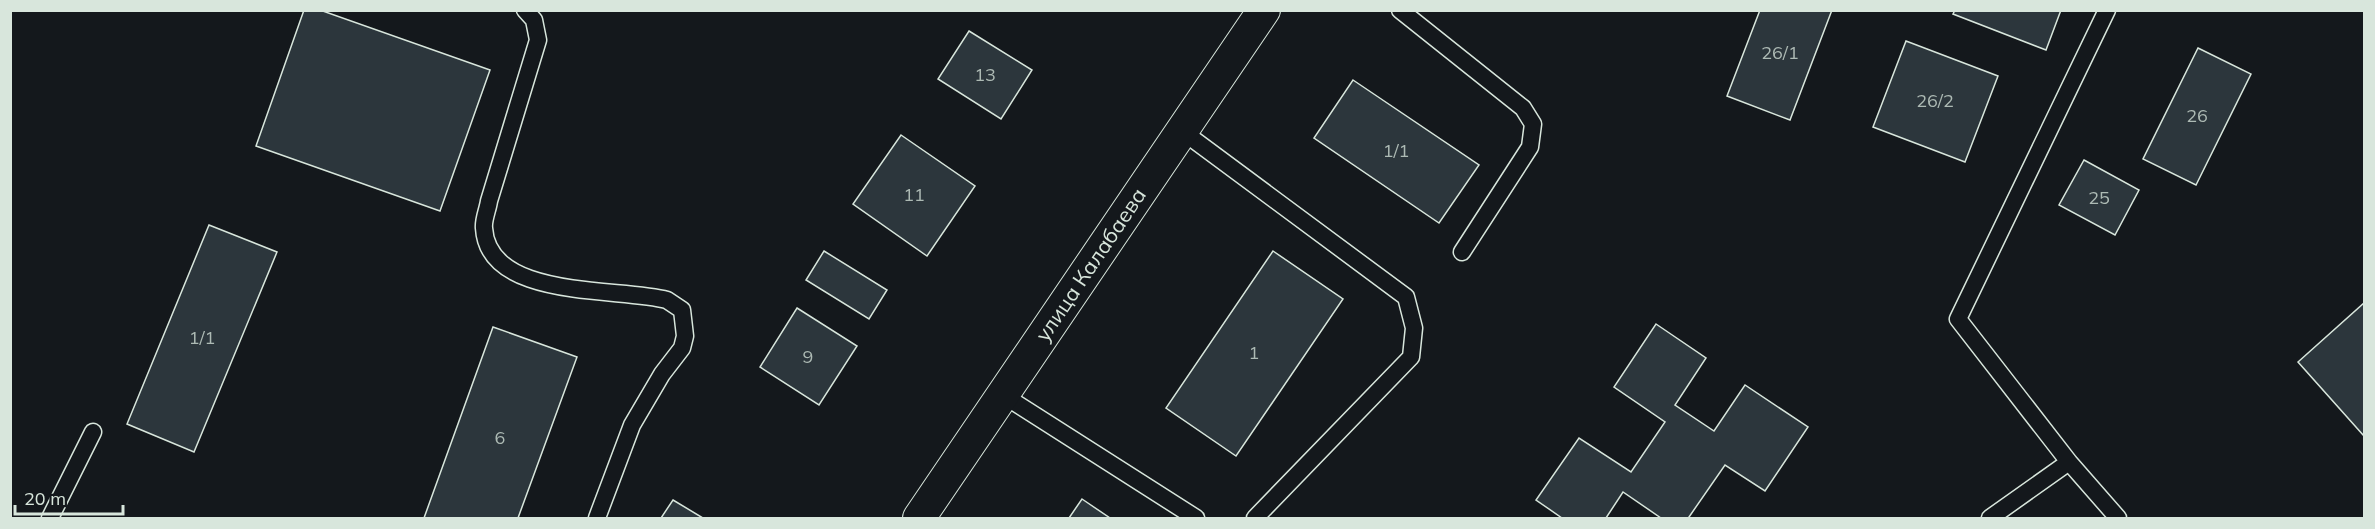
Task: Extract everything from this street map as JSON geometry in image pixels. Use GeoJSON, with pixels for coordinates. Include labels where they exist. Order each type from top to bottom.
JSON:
{"type":"FeatureCollection","features":[{"type":"Feature","properties":{"kind":"street","name":"улица Калабаева"},"geometry":{"type":"LineString","coordinates":[[919,519],[1264,10]]}},
{"type":"Feature","properties":{"kind":"lane"},"geometry":{"type":"LineString","coordinates":[[525,10],[534,20],[537,40],[489,201],[484,228],[490,250],[506,269],[536,283],[667,300],[682,310],[685,321],[682,348],[662,374],[632,425],[597,519]]}},
{"type":"Feature","properties":{"kind":"lane"},"geometry":{"type":"LineString","coordinates":[[1400,10],[1523,108],[1533,124],[1530,147],[1462,252]]}},
{"type":"Feature","properties":{"kind":"lane"},"geometry":{"type":"LineString","coordinates":[[2107,10],[1958,320],[2069,462],[2118,519]]}},
{"type":"Feature","properties":{"kind":"lane"},"geometry":{"type":"LineString","coordinates":[[1182,131],[1406,297],[1414,328],[1411,357],[1255,519]]}},
{"type":"Feature","properties":{"kind":"lane"},"geometry":{"type":"LineString","coordinates":[[1003,395],[1196,519]]}},
{"type":"Feature","properties":{"kind":"lane"},"geometry":{"type":"LineString","coordinates":[[50,519],[93,432]]}},
{"type":"Feature","properties":{"kind":"lane"},"geometry":{"type":"LineString","coordinates":[[1990,519],[2069,462]]}},
{"type":"Feature","properties":{"kind":"building"},"geometry":{"type":"Polygon","coordinates":[[[304,10],[320,10],[490,70],[440,211],[256,146],[304,10]]]}},
{"type":"Feature","properties":{"kind":"building"},"geometry":{"type":"Polygon","coordinates":[[[1760,10],[1832,10],[1790,120],[1727,96],[1760,10]]]}},
{"type":"Feature","properties":{"kind":"building"},"geometry":{"type":"Polygon","coordinates":[[[1955,10],[2061,10],[2046,50],[1953,14],[1955,10]]]}},
{"type":"Feature","properties":{"kind":"building"},"geometry":{"type":"Polygon","coordinates":[[[969,31],[1032,70],[1001,119],[938,79],[969,31]]]}},
{"type":"Feature","properties":{"kind":"building"},"geometry":{"type":"Polygon","coordinates":[[[1906,41],[1998,76],[1965,162],[1873,127],[1906,41]]]}},
{"type":"Feature","properties":{"kind":"building"},"geometry":{"type":"Polygon","coordinates":[[[2198,48],[2251,74],[2196,185],[2143,159],[2198,48]]]}},
{"type":"Feature","properties":{"kind":"building"},"geometry":{"type":"Polygon","coordinates":[[[1353,80],[1479,165],[1439,223],[1314,138],[1353,80]]]}},
{"type":"Feature","properties":{"kind":"building"},"geometry":{"type":"Polygon","coordinates":[[[901,135],[975,186],[927,256],[853,204],[901,135]]]}},
{"type":"Feature","properties":{"kind":"building"},"geometry":{"type":"Polygon","coordinates":[[[2084,160],[2139,190],[2115,235],[2059,205],[2084,160]]]}},
{"type":"Feature","properties":{"kind":"building"},"geometry":{"type":"Polygon","coordinates":[[[209,225],[277,252],[194,452],[127,424],[209,225]]]}},
{"type":"Feature","properties":{"kind":"building"},"geometry":{"type":"Polygon","coordinates":[[[824,251],[887,290],[869,319],[806,280],[824,251]]]}},
{"type":"Feature","properties":{"kind":"building"},"geometry":{"type":"Polygon","coordinates":[[[1273,251],[1343,299],[1236,456],[1166,408],[1273,251]]]}},
{"type":"Feature","properties":{"kind":"building"},"geometry":{"type":"Polygon","coordinates":[[[2364,303],[2364,436],[2298,362],[2364,303]]]}},
{"type":"Feature","properties":{"kind":"building"},"geometry":{"type":"Polygon","coordinates":[[[797,308],[857,346],[819,405],[760,367],[797,308]]]}},
{"type":"Feature","properties":{"kind":"building"},"geometry":{"type":"Polygon","coordinates":[[[1656,324],[1706,358],[1675,405],[1714,431],[1745,385],[1808,427],[1765,491],[1725,465],[1689,517],[1691,518],[1661,518],[1623,492],[1606,518],[1562,518],[1536,500],[1579,438],[1631,472],[1665,422],[1614,387],[1656,324]]]}},
{"type":"Feature","properties":{"kind":"building"},"geometry":{"type":"Polygon","coordinates":[[[493,327],[577,357],[518,518],[424,518],[493,327]]]}},
{"type":"Feature","properties":{"kind":"building"},"geometry":{"type":"Polygon","coordinates":[[[1082,499],[1110,518],[1069,518],[1082,499]]]}},
{"type":"Feature","properties":{"kind":"building"},"geometry":{"type":"Polygon","coordinates":[[[673,500],[703,518],[661,518],[673,500]]]}}]}
